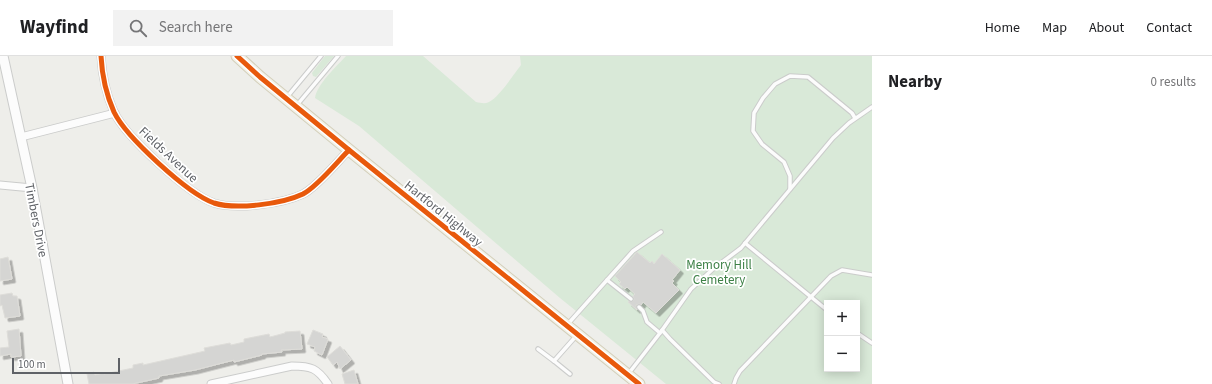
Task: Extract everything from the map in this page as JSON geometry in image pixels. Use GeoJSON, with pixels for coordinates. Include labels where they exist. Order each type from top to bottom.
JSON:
{"type":"FeatureCollection","features":[{"type":"Feature","properties":{"kind":"main road","name":"Hartford Highway"},"geometry":{"type":"LineString","coordinates":[[237,56],[349,150],[639,384]]}},
{"type":"Feature","properties":{"kind":"street","name":"Timbers Drive"},"geometry":{"type":"LineString","coordinates":[[3,56],[4,75],[21,137],[32,188],[68,384]]}},
{"type":"Feature","properties":{"kind":"street","name":"Fields Avenue"},"geometry":{"type":"LineString","coordinates":[[100,56],[108,95],[115,113],[126,128],[172,175],[201,197],[213,202],[225,206],[248,206],[277,202],[296,197],[305,193],[314,186],[349,150]]}},
{"type":"Feature","properties":{"kind":"street"},"geometry":{"type":"LineString","coordinates":[[21,137],[115,113]]}},
{"type":"Feature","properties":{"kind":"street"},"geometry":{"type":"LineString","coordinates":[[0,185],[32,188]]}},
{"type":"Feature","properties":{"kind":"street"},"geometry":{"type":"LineString","coordinates":[[211,384],[228,382],[292,366],[304,366],[316,369],[328,384]]}},
{"type":"Feature","properties":{"kind":"lane"},"geometry":{"type":"LineString","coordinates":[[286,98],[321,56]]}},
{"type":"Feature","properties":{"kind":"lane"},"geometry":{"type":"LineString","coordinates":[[296,106],[338,56]]}},
{"type":"Feature","properties":{"kind":"lane"},"geometry":{"type":"LineString","coordinates":[[790,189],[790,176],[784,162],[762,144],[753,131],[754,113],[763,98],[775,84],[790,76],[808,77],[852,113],[855,118]]}},
{"type":"Feature","properties":{"kind":"lane"},"geometry":{"type":"LineString","coordinates":[[627,374],[661,332],[691,289],[713,269],[746,243],[833,138],[855,118],[872,107]]}},
{"type":"Feature","properties":{"kind":"lane"},"geometry":{"type":"LineString","coordinates":[[566,326],[633,251],[661,232]]}},
{"type":"Feature","properties":{"kind":"lane"},"geometry":{"type":"LineString","coordinates":[[746,243],[824,308]]}},
{"type":"Feature","properties":{"kind":"lane"},"geometry":{"type":"LineString","coordinates":[[734,384],[740,371],[812,298],[831,276],[842,270],[872,275]]}},
{"type":"Feature","properties":{"kind":"lane"},"geometry":{"type":"LineString","coordinates":[[607,280],[631,299]]}},
{"type":"Feature","properties":{"kind":"lane"},"geometry":{"type":"LineString","coordinates":[[639,307],[643,311],[647,322],[670,339],[718,384]]}},
{"type":"Feature","properties":{"kind":"lane"},"geometry":{"type":"LineString","coordinates":[[554,361],[578,335]]}},
{"type":"Feature","properties":{"kind":"lane"},"geometry":{"type":"LineString","coordinates":[[860,335],[872,343]]}},
{"type":"Feature","properties":{"kind":"lane"},"geometry":{"type":"LineString","coordinates":[[538,349],[570,374]]}},
{"type":"Feature","properties":{"kind":"green space"},"geometry":{"type":"Polygon","coordinates":[[[325,56],[334,56],[316,77],[313,76],[312,73],[325,56]]]}},
{"type":"Feature","properties":{"kind":"green space","name":"Memory Hill Cemetery"},"geometry":{"type":"Polygon","coordinates":[[[346,56],[423,56],[476,102],[484,103],[489,102],[502,90],[521,65],[520,56],[872,56],[872,384],[666,384],[560,298],[359,126],[315,98],[319,87],[346,56]]]}},
{"type":"Feature","properties":{"kind":"building"},"geometry":{"type":"Polygon","coordinates":[[[637,252],[650,263],[652,261],[654,264],[662,254],[680,270],[672,280],[674,281],[672,283],[679,290],[656,313],[643,302],[641,305],[636,305],[637,310],[628,302],[633,301],[633,296],[635,294],[627,287],[625,289],[619,284],[621,282],[615,276],[637,252]]]}},
{"type":"Feature","properties":{"kind":"building"},"geometry":{"type":"Polygon","coordinates":[[[8,257],[12,279],[0,281],[0,259],[8,257]]]}},
{"type":"Feature","properties":{"kind":"building"},"geometry":{"type":"Polygon","coordinates":[[[12,293],[13,296],[17,296],[20,316],[5,318],[2,305],[0,306],[0,295],[12,293]]]}},
{"type":"Feature","properties":{"kind":"building"},"geometry":{"type":"Polygon","coordinates":[[[19,329],[21,356],[11,357],[11,354],[0,356],[0,348],[9,347],[7,331],[19,329]]]}},
{"type":"Feature","properties":{"kind":"building"},"geometry":{"type":"Polygon","coordinates":[[[313,330],[323,334],[322,337],[328,339],[322,355],[314,351],[315,347],[307,344],[313,330]]]}},
{"type":"Feature","properties":{"kind":"building"},"geometry":{"type":"Polygon","coordinates":[[[300,331],[302,349],[281,350],[282,352],[262,354],[234,362],[234,360],[195,370],[159,376],[159,378],[132,384],[89,384],[87,374],[94,372],[95,375],[104,374],[133,368],[133,365],[143,363],[143,365],[205,351],[204,348],[244,342],[244,339],[269,334],[270,337],[285,332],[300,331]]]}},
{"type":"Feature","properties":{"kind":"building"},"geometry":{"type":"Polygon","coordinates":[[[340,346],[351,360],[340,369],[337,362],[333,365],[327,357],[340,346]]]}},
{"type":"Feature","properties":{"kind":"building"},"geometry":{"type":"Polygon","coordinates":[[[354,370],[358,384],[345,384],[342,374],[354,370]]]}},
{"type":"Feature","properties":{"kind":"cycle path"},"geometry":{"type":"LineString","coordinates":[[101,56],[103,77],[111,105],[121,123],[131,136],[174,177],[203,198],[214,203],[246,206],[294,198],[303,194],[315,185],[349,150]]}},
{"type":"Feature","properties":{"kind":"cycle path"},"geometry":{"type":"LineString","coordinates":[[237,56],[260,77],[349,150],[639,384]]}}]}
